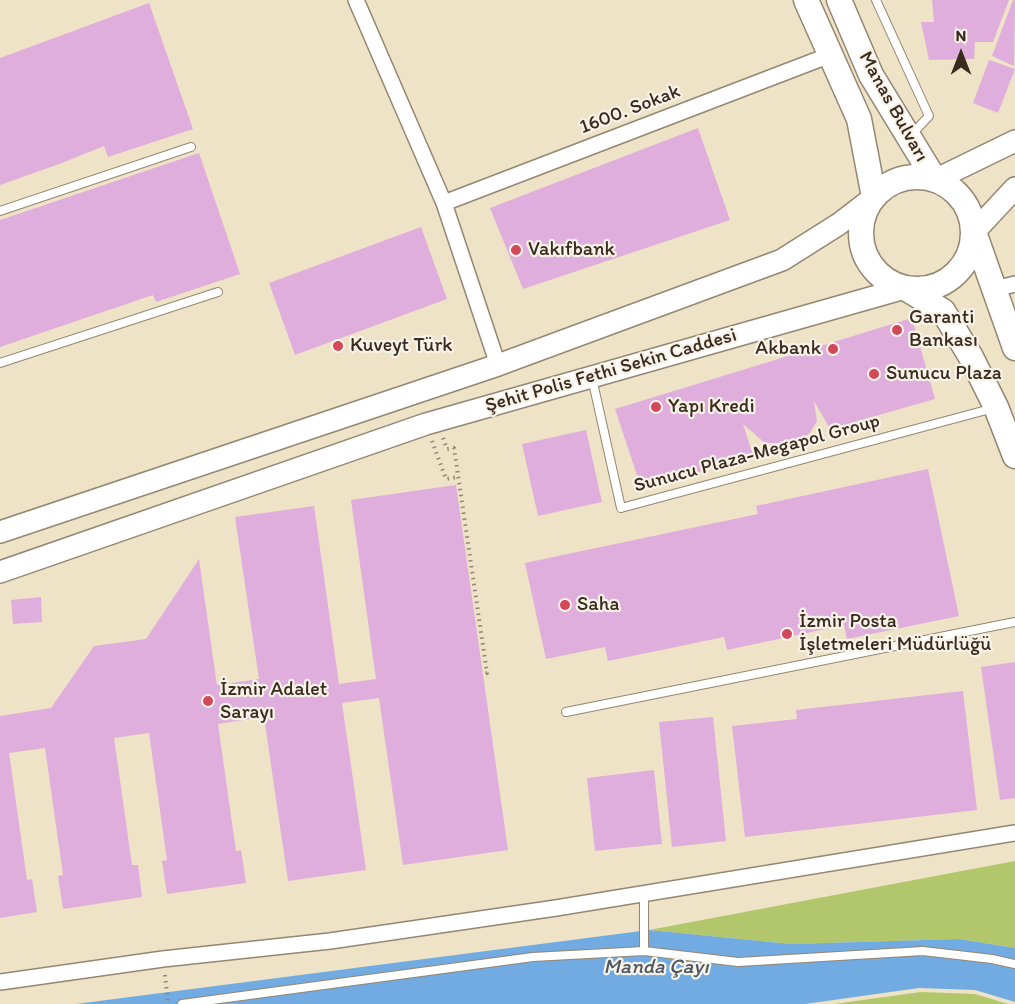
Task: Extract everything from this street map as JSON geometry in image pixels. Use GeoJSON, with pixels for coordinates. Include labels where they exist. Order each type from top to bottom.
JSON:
{"type":"FeatureCollection","features":[{"type":"Feature","properties":{"kind":"main road","name":"Manas Bulvarı"},"geometry":{"type":"LineString","coordinates":[[806,0],[859,119],[874,197]]}},
{"type":"Feature","properties":{"kind":"main road","name":"Manas Bulvarı"},"geometry":{"type":"LineString","coordinates":[[840,0],[871,75],[935,180]]}},
{"type":"Feature","properties":{"kind":"main road"},"geometry":{"type":"LineString","coordinates":[[935,180],[1013,138]]}},
{"type":"Feature","properties":{"kind":"main road"},"geometry":{"type":"LineString","coordinates":[[1014,343],[1004,286],[974,232],[971,215],[962,199],[951,188],[935,180],[921,177],[901,179],[886,186],[874,197],[864,214],[861,227],[862,245],[868,261],[878,274],[892,284],[905,288],[943,310],[971,357],[996,407],[1015,456]]}},
{"type":"Feature","properties":{"kind":"main road"},"geometry":{"type":"LineString","coordinates":[[905,288],[924,289],[940,285],[954,276],[965,264],[974,232],[1015,188]]}},
{"type":"Feature","properties":{"kind":"main road","name":"Şehit Polis Fethi Sekin Caddesi"},"geometry":{"type":"LineString","coordinates":[[874,197],[839,224],[782,260],[466,376],[470,410],[905,288]]}},
{"type":"Feature","properties":{"kind":"main road"},"geometry":{"type":"LineString","coordinates":[[0,532],[466,376]]}},
{"type":"Feature","properties":{"kind":"main road"},"geometry":{"type":"LineString","coordinates":[[0,572],[470,410]]}},
{"type":"Feature","properties":{"kind":"street"},"geometry":{"type":"LineString","coordinates":[[356,0],[444,203],[498,365]]}},
{"type":"Feature","properties":{"kind":"street","name":"1600. Sokak"},"geometry":{"type":"LineString","coordinates":[[444,203],[830,55]]}},
{"type":"Feature","properties":{"kind":"street"},"geometry":{"type":"LineString","coordinates":[[0,982],[164,959],[330,941],[644,894],[1015,833]]}},
{"type":"Feature","properties":{"kind":"lane"},"geometry":{"type":"LineString","coordinates":[[876,0],[928,116],[908,138]]}},
{"type":"Feature","properties":{"kind":"lane"},"geometry":{"type":"LineString","coordinates":[[0,211],[191,147]]}},
{"type":"Feature","properties":{"kind":"lane"},"geometry":{"type":"LineString","coordinates":[[0,363],[218,292]]}},
{"type":"Feature","properties":{"kind":"lane","name":"Sunucu Plaza-Megapol Group"},"geometry":{"type":"LineString","coordinates":[[592,376],[621,508],[996,407]]}},
{"type":"Feature","properties":{"kind":"lane"},"geometry":{"type":"LineString","coordinates":[[566,712],[1015,622]]}},
{"type":"Feature","properties":{"kind":"lane"},"geometry":{"type":"LineString","coordinates":[[644,894],[644,951]]}},
{"type":"Feature","properties":{"kind":"lane"},"geometry":{"type":"LineString","coordinates":[[182,1004],[533,957],[644,951],[738,962],[923,951],[1015,964]]}},
{"type":"Feature","properties":{"kind":"path"},"geometry":{"type":"LineString","coordinates":[[431,422],[446,479],[459,477]]}},
{"type":"Feature","properties":{"kind":"path"},"geometry":{"type":"LineString","coordinates":[[431,422],[447,449],[454,448],[487,673],[483,674]]}},
{"type":"Feature","properties":{"kind":"path"},"geometry":{"type":"LineString","coordinates":[[167,988],[169,1004]]}},
{"type":"Feature","properties":{"kind":"green space"},"geometry":{"type":"Polygon","coordinates":[[[1015,861],[1015,948],[959,939],[791,944],[649,930],[1015,861]]]}},
{"type":"Feature","properties":{"kind":"green space"},"geometry":{"type":"Polygon","coordinates":[[[921,992],[975,994],[1008,1004],[834,1004],[921,992]]]}},
{"type":"Feature","properties":{"kind":"water","name":"Manda Çayı"},"geometry":{"type":"Polygon","coordinates":[[[649,930],[791,944],[959,939],[1015,948],[1015,1002],[975,990],[919,988],[805,1004],[76,1004],[649,930]]]}},
{"type":"Feature","properties":{"kind":"building"},"geometry":{"type":"Polygon","coordinates":[[[932,0],[1009,0],[993,42],[975,42],[974,59],[929,60],[921,22],[934,22],[932,0]]]}},
{"type":"Feature","properties":{"kind":"building"},"geometry":{"type":"Polygon","coordinates":[[[1013,0],[1015,0],[1014,66],[992,56],[1013,0]]]}},
{"type":"Feature","properties":{"kind":"building"},"geometry":{"type":"Polygon","coordinates":[[[149,3],[193,129],[108,157],[104,146],[0,185],[0,58],[149,3]]]}},
{"type":"Feature","properties":{"kind":"building"},"geometry":{"type":"Polygon","coordinates":[[[989,60],[1015,69],[998,113],[973,103],[989,60]]]}},
{"type":"Feature","properties":{"kind":"building"},"geometry":{"type":"Polygon","coordinates":[[[698,128],[730,220],[523,289],[490,208],[698,128]]]}},
{"type":"Feature","properties":{"kind":"building"},"geometry":{"type":"Polygon","coordinates":[[[199,153],[240,274],[156,302],[153,295],[0,347],[0,220],[199,153]]]}},
{"type":"Feature","properties":{"kind":"building"},"geometry":{"type":"Polygon","coordinates":[[[421,227],[447,299],[295,355],[269,283],[421,227]]]}},
{"type":"Feature","properties":{"kind":"building"},"geometry":{"type":"Polygon","coordinates":[[[912,318],[935,399],[830,429],[814,401],[817,421],[809,434],[787,443],[765,443],[743,424],[753,455],[642,490],[615,409],[912,318]]]}},
{"type":"Feature","properties":{"kind":"building"},"geometry":{"type":"Polygon","coordinates":[[[586,430],[602,502],[538,516],[522,444],[586,430]]]}},
{"type":"Feature","properties":{"kind":"building"},"geometry":{"type":"Polygon","coordinates":[[[928,469],[959,616],[847,639],[844,625],[727,650],[724,637],[608,661],[605,647],[546,659],[525,563],[758,514],[756,506],[928,469]]]}},
{"type":"Feature","properties":{"kind":"building","name":"İzmir Adalet Sarayı"},"geometry":{"type":"Polygon","coordinates":[[[456,485],[508,850],[403,865],[379,698],[342,703],[366,870],[288,881],[264,717],[218,724],[236,851],[241,850],[246,883],[167,894],[162,861],[167,860],[149,733],[114,738],[132,865],[138,865],[142,897],[63,909],[58,876],[63,875],[45,748],[9,753],[27,880],[32,879],[37,912],[0,918],[0,716],[51,708],[94,646],[146,639],[199,559],[217,685],[259,679],[235,517],[314,506],[339,684],[376,679],[351,500],[456,485]]]}},
{"type":"Feature","properties":{"kind":"building"},"geometry":{"type":"Polygon","coordinates":[[[41,597],[42,622],[13,624],[11,600],[41,597]]]}},
{"type":"Feature","properties":{"kind":"building"},"geometry":{"type":"Polygon","coordinates":[[[1015,662],[1015,798],[1000,800],[981,667],[1015,662]]]}},
{"type":"Feature","properties":{"kind":"building"},"geometry":{"type":"Polygon","coordinates":[[[963,691],[977,810],[745,837],[732,726],[797,719],[796,710],[963,691]]]}},
{"type":"Feature","properties":{"kind":"building"},"geometry":{"type":"Polygon","coordinates":[[[713,717],[726,841],[672,847],[659,722],[713,717]]]}},
{"type":"Feature","properties":{"kind":"building"},"geometry":{"type":"Polygon","coordinates":[[[654,770],[662,844],[595,851],[587,778],[654,770]]]}},
{"type":"Feature","properties":{"kind":"place","name":"Vakıfbank"},"geometry":{"type":"Point","coordinates":[516,250]}},
{"type":"Feature","properties":{"kind":"place","name":"Garanti Bankası"},"geometry":{"type":"Point","coordinates":[897,330]}},
{"type":"Feature","properties":{"kind":"place","name":"Kuveyt Türk"},"geometry":{"type":"Point","coordinates":[338,346]}},
{"type":"Feature","properties":{"kind":"place","name":"Akbank"},"geometry":{"type":"Point","coordinates":[833,349]}},
{"type":"Feature","properties":{"kind":"place","name":"Sunucu Plaza"},"geometry":{"type":"Point","coordinates":[874,374]}},
{"type":"Feature","properties":{"kind":"place","name":"Yapı Kredi"},"geometry":{"type":"Point","coordinates":[656,407]}},
{"type":"Feature","properties":{"kind":"place","name":"Saha"},"geometry":{"type":"Point","coordinates":[565,605]}},
{"type":"Feature","properties":{"kind":"place","name":"İzmir Posta İşletmeleri Müdürlüğü"},"geometry":{"type":"Point","coordinates":[787,634]}},
{"type":"Feature","properties":{"kind":"place","name":"İzmir Adalet Sarayı"},"geometry":{"type":"Point","coordinates":[208,701]}}]}
